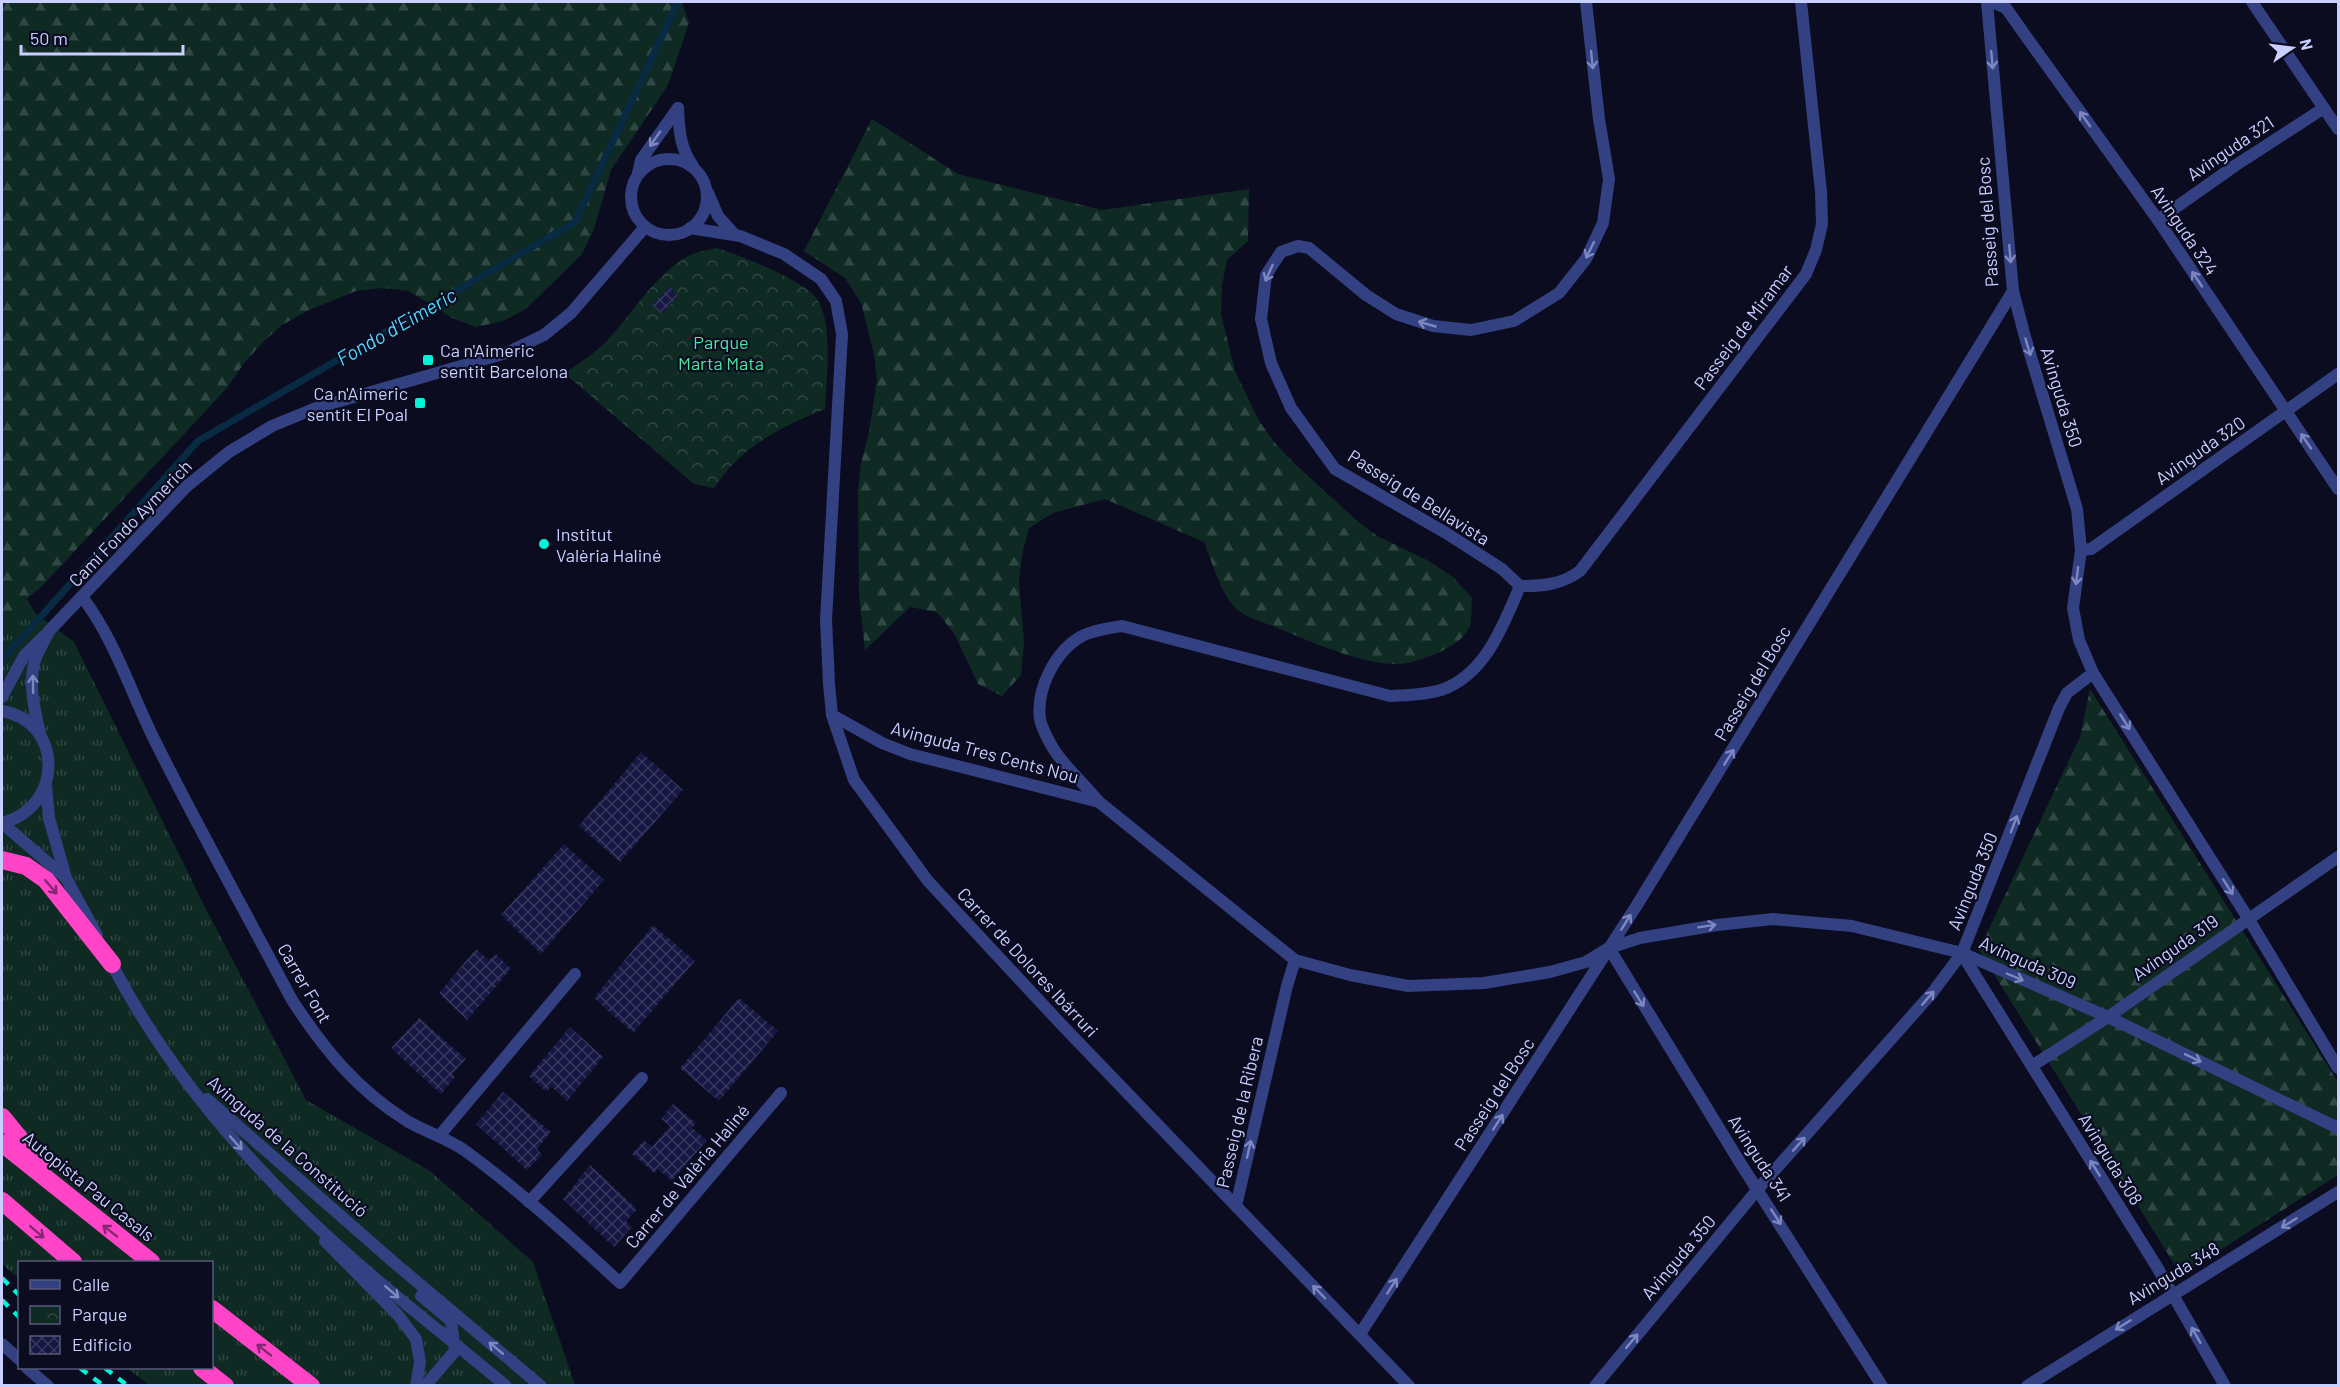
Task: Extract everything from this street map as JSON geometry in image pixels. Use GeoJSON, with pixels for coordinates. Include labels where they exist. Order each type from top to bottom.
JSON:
{"type":"FeatureCollection","features":[{"type":"Feature","properties":{"kind":"highway"},"geometry":{"type":"LineString","coordinates":[[2,860],[26,866],[46,880],[112,964]]}},
{"type":"Feature","properties":{"kind":"highway"},"geometry":{"type":"LineString","coordinates":[[2,1117],[69,1199]]}},
{"type":"Feature","properties":{"kind":"highway","name":"Autopista Pau Casals"},"geometry":{"type":"LineString","coordinates":[[2,1143],[148,1261]]}},
{"type":"Feature","properties":{"kind":"highway"},"geometry":{"type":"LineString","coordinates":[[2,1201],[71,1261]]}},
{"type":"Feature","properties":{"kind":"highway"},"geometry":{"type":"LineString","coordinates":[[213,1310],[311,1386]]}},
{"type":"Feature","properties":{"kind":"highway"},"geometry":{"type":"LineString","coordinates":[[203,1369],[225,1386]]}},
{"type":"Feature","properties":{"kind":"street","name":"Passeig de Bellavista"},"geometry":{"type":"LineString","coordinates":[[1520,586],[1502,569],[1455,539],[1335,469],[1292,408],[1270,363],[1261,319],[1266,275],[1281,252],[1298,246],[1309,248],[1366,295],[1396,314],[1433,326],[1471,330],[1514,321],[1559,293],[1586,259],[1603,224],[1609,179],[1599,119],[1586,2]]}},
{"type":"Feature","properties":{"kind":"street","name":"Passeig de Miramar"},"geometry":{"type":"LineString","coordinates":[[1520,586],[1542,586],[1567,581],[1580,571],[1806,274],[1816,250],[1822,224],[1821,192],[1801,2]]}},
{"type":"Feature","properties":{"kind":"street","name":"Passeig del Bosc"},"geometry":{"type":"LineString","coordinates":[[1360,1334],[1609,948],[2013,291],[1987,2]]}},
{"type":"Feature","properties":{"kind":"street","name":"Avinguda 324"},"geometry":{"type":"LineString","coordinates":[[1992,2],[2006,8],[2158,220],[2338,489]]}},
{"type":"Feature","properties":{"kind":"street"},"geometry":{"type":"LineString","coordinates":[[2253,2],[2338,129]]}},
{"type":"Feature","properties":{"kind":"street"},"geometry":{"type":"LineString","coordinates":[[734,234],[718,216],[699,174],[684,153],[679,131],[678,108],[641,160],[631,191],[631,205],[645,227],[657,233],[671,235],[690,228],[734,234],[784,254],[821,279],[836,301],[842,334],[826,620],[832,715]]}},
{"type":"Feature","properties":{"kind":"street","name":"Avinguda 321"},"geometry":{"type":"LineString","coordinates":[[2158,220],[2236,165],[2324,108]]}},
{"type":"Feature","properties":{"kind":"street"},"geometry":{"type":"LineString","coordinates":[[638,173],[655,161],[669,159],[688,164],[699,174]]}},
{"type":"Feature","properties":{"kind":"street"},"geometry":{"type":"LineString","coordinates":[[690,228],[704,211],[706,189]]}},
{"type":"Feature","properties":{"kind":"street","name":"Camí Fondo Aymerich"},"geometry":{"type":"LineString","coordinates":[[66,878],[49,818],[46,785],[49,761],[41,739],[33,696],[36,658],[49,631],[83,598],[187,486],[229,452],[272,426],[316,408],[506,353],[544,335],[571,312],[645,227]]}},
{"type":"Feature","properties":{"kind":"street","name":"Avinguda 350"},"geometry":{"type":"LineString","coordinates":[[1594,1386],[1758,1189],[1932,993],[1962,953],[2059,708],[2067,693],[2093,673],[2079,640],[2073,608],[2080,550],[2077,509],[2013,291]]}},
{"type":"Feature","properties":{"kind":"street","name":"Avinguda 320"},"geometry":{"type":"LineString","coordinates":[[2080,550],[2091,549],[2338,374]]}},
{"type":"Feature","properties":{"kind":"street"},"geometry":{"type":"LineString","coordinates":[[1099,802],[1060,757],[1050,743],[1040,721],[1040,699],[1050,671],[1065,651],[1082,637],[1103,629],[1122,626],[1390,696],[1421,694],[1440,690],[1469,674],[1488,652],[1520,586]]}},
{"type":"Feature","properties":{"kind":"street","name":"Carrer Font"},"geometry":{"type":"LineString","coordinates":[[83,598],[96,615],[109,639],[155,742],[286,990],[317,1038],[352,1079],[408,1121],[440,1135],[494,1172],[620,1283]]}},
{"type":"Feature","properties":{"kind":"street"},"geometry":{"type":"LineString","coordinates":[[2,697],[24,656],[49,631]]}},
{"type":"Feature","properties":{"kind":"street"},"geometry":{"type":"LineString","coordinates":[[2093,673],[2248,918],[2338,1068]]}},
{"type":"Feature","properties":{"kind":"street"},"geometry":{"type":"LineString","coordinates":[[2,711],[21,718],[41,739]]}},
{"type":"Feature","properties":{"kind":"street","name":"Avinguda Tres Cents Nou"},"geometry":{"type":"LineString","coordinates":[[832,715],[882,743],[910,754],[1099,802],[1295,960],[1350,975],[1408,986],[1484,982],[1550,972],[1586,962],[1609,948]]}},
{"type":"Feature","properties":{"kind":"street","name":"Carrer de Dolores Ibárruri"},"geometry":{"type":"LineString","coordinates":[[832,715],[854,780],[927,881],[1068,1032],[1236,1206]]}},
{"type":"Feature","properties":{"kind":"street"},"geometry":{"type":"LineString","coordinates":[[46,785],[32,808],[21,816],[2,823],[66,878],[149,1032],[186,1081]]}},
{"type":"Feature","properties":{"kind":"street","name":"Avinguda 319"},"geometry":{"type":"LineString","coordinates":[[2031,1065],[2108,1017],[2338,857]]}},
{"type":"Feature","properties":{"kind":"street","name":"Avinguda 309"},"geometry":{"type":"LineString","coordinates":[[1609,948],[1664,933],[1773,919],[1852,926],[1962,953],[2108,1017],[2338,1128]]}},
{"type":"Feature","properties":{"kind":"street","name":"Avinguda 341"},"geometry":{"type":"LineString","coordinates":[[1609,948],[1882,1386]]}},
{"type":"Feature","properties":{"kind":"street","name":"Avinguda 308"},"geometry":{"type":"LineString","coordinates":[[1962,953],[2173,1294],[2225,1386]]}},
{"type":"Feature","properties":{"kind":"street","name":"Passeig de la Ribera"},"geometry":{"type":"LineString","coordinates":[[1295,960],[1236,1206],[1409,1386]]}},
{"type":"Feature","properties":{"kind":"street"},"geometry":{"type":"LineString","coordinates":[[440,1135],[575,974]]}},
{"type":"Feature","properties":{"kind":"street"},"geometry":{"type":"LineString","coordinates":[[529,1203],[642,1078]]}},
{"type":"Feature","properties":{"kind":"street","name":"Avinguda de la Constitució"},"geometry":{"type":"LineString","coordinates":[[186,1081],[398,1266],[541,1386]]}},
{"type":"Feature","properties":{"kind":"street","name":"Avinguda de la Constitució"},"geometry":{"type":"LineString","coordinates":[[186,1081],[218,1124],[302,1212],[506,1386]]}},
{"type":"Feature","properties":{"kind":"street","name":"Carrer de Valèria Haliné"},"geometry":{"type":"LineString","coordinates":[[620,1283],[781,1093]]}},
{"type":"Feature","properties":{"kind":"street","name":"Avinguda 348"},"geometry":{"type":"LineString","coordinates":[[2026,1386],[2338,1192]]}},
{"type":"Feature","properties":{"kind":"street"},"geometry":{"type":"LineString","coordinates":[[322,1199],[389,1268],[451,1321],[455,1351],[425,1386]]}},
{"type":"Feature","properties":{"kind":"street"},"geometry":{"type":"LineString","coordinates":[[302,1212],[335,1253],[398,1315],[416,1339],[420,1362],[416,1386]]}},
{"type":"Feature","properties":{"kind":"street"},"geometry":{"type":"LineString","coordinates":[[2,1344],[18,1358]]}},
{"type":"Feature","properties":{"kind":"street"},"geometry":{"type":"LineString","coordinates":[[28,1369],[48,1386]]}},
{"type":"Feature","properties":{"kind":"green space"},"geometry":{"type":"Polygon","coordinates":[[[2,2],[682,2],[689,23],[668,85],[611,170],[594,229],[582,254],[526,309],[503,321],[476,327],[452,318],[409,291],[382,288],[356,291],[307,311],[282,325],[262,343],[244,363],[227,388],[43,585],[2,620],[2,2]]]}},
{"type":"Feature","properties":{"kind":"green space"},"geometry":{"type":"Polygon","coordinates":[[[872,119],[958,174],[1102,210],[1249,189],[1248,241],[1227,260],[1222,286],[1221,314],[1235,371],[1259,421],[1294,463],[1356,520],[1377,536],[1429,561],[1454,578],[1472,598],[1471,623],[1466,634],[1440,652],[1400,664],[1369,661],[1318,645],[1239,611],[1227,598],[1204,542],[1105,499],[1053,513],[1029,528],[1022,555],[1019,583],[1024,643],[1021,675],[1002,696],[978,684],[955,635],[937,612],[910,607],[865,650],[859,596],[858,491],[877,380],[874,354],[861,303],[845,278],[804,251],[872,119]]]}},
{"type":"Feature","properties":{"kind":"green space","name":"Parque Marta Mata"},"geometry":{"type":"Polygon","coordinates":[[[717,248],[773,270],[812,294],[819,302],[823,313],[828,354],[825,409],[789,425],[755,445],[732,465],[714,488],[694,484],[564,373],[590,356],[607,341],[646,293],[675,265],[693,254],[717,248]]]}},
{"type":"Feature","properties":{"kind":"green space"},"geometry":{"type":"Polygon","coordinates":[[[27,599],[35,613],[74,642],[206,909],[306,1100],[430,1171],[533,1262],[575,1385],[149,1385],[128,1369],[213,1369],[213,1261],[18,1261],[18,1278],[2,1264],[2,620],[27,599]]]}},
{"type":"Feature","properties":{"kind":"green space"},"geometry":{"type":"Polygon","coordinates":[[[2090,689],[2338,1082],[2338,1175],[2181,1275],[1979,950],[2080,737],[2090,689]]]}},
{"type":"Feature","properties":{"kind":"building"},"geometry":{"type":"Polygon","coordinates":[[[670,287],[678,296],[662,314],[652,305],[670,287]]]}},
{"type":"Feature","properties":{"kind":"building"},"geometry":{"type":"Polygon","coordinates":[[[641,752],[683,790],[620,862],[579,826],[641,752]]]}},
{"type":"Feature","properties":{"kind":"building"},"geometry":{"type":"Polygon","coordinates":[[[564,844],[604,880],[541,954],[501,915],[564,844]]]}},
{"type":"Feature","properties":{"kind":"building"},"geometry":{"type":"Polygon","coordinates":[[[653,925],[695,961],[633,1033],[594,998],[653,925]]]}},
{"type":"Feature","properties":{"kind":"building"},"geometry":{"type":"Polygon","coordinates":[[[476,949],[489,960],[496,954],[511,969],[467,1020],[439,993],[476,949]]]}},
{"type":"Feature","properties":{"kind":"building"},"geometry":{"type":"Polygon","coordinates":[[[739,998],[778,1031],[719,1101],[680,1068],[739,998]]]}},
{"type":"Feature","properties":{"kind":"building"},"geometry":{"type":"Polygon","coordinates":[[[419,1018],[466,1059],[452,1074],[455,1077],[441,1094],[391,1048],[419,1018]]]}},
{"type":"Feature","properties":{"kind":"building"},"geometry":{"type":"Polygon","coordinates":[[[570,1027],[603,1057],[567,1101],[551,1086],[547,1092],[529,1076],[570,1027]]]}},
{"type":"Feature","properties":{"kind":"building"},"geometry":{"type":"Polygon","coordinates":[[[503,1092],[551,1132],[537,1149],[542,1155],[527,1170],[476,1124],[503,1092]]]}},
{"type":"Feature","properties":{"kind":"building"},"geometry":{"type":"Polygon","coordinates":[[[673,1104],[696,1123],[692,1128],[707,1140],[672,1181],[658,1169],[654,1173],[632,1154],[644,1140],[652,1147],[670,1126],[661,1119],[673,1104]]]}},
{"type":"Feature","properties":{"kind":"building"},"geometry":{"type":"Polygon","coordinates":[[[590,1165],[637,1209],[626,1221],[632,1227],[614,1247],[563,1199],[590,1165]]]}},
{"type":"Feature","properties":{"kind":"waterway","name":"Fondo d'Eimeric"},"geometry":{"type":"LineString","coordinates":[[2,660],[198,441],[575,222],[678,2]]}},
{"type":"Feature","properties":{"kind":"railway"},"geometry":{"type":"LineString","coordinates":[[2,1278],[18,1294]]}},
{"type":"Feature","properties":{"kind":"railway"},"geometry":{"type":"LineString","coordinates":[[2,1300],[18,1316]]}},
{"type":"Feature","properties":{"kind":"railway"},"geometry":{"type":"LineString","coordinates":[[81,1369],[104,1386]]}},
{"type":"Feature","properties":{"kind":"railway"},"geometry":{"type":"LineString","coordinates":[[106,1369],[128,1386]]}},
{"type":"Feature","properties":{"kind":"place","name":"Ca n'Aimeric sentit Barcelona"},"geometry":{"type":"Point","coordinates":[428,360]}},
{"type":"Feature","properties":{"kind":"place","name":"Ca n'Aimeric sentit El Poal"},"geometry":{"type":"Point","coordinates":[420,403]}},
{"type":"Feature","properties":{"kind":"place","name":"Institut Valèria Haliné"},"geometry":{"type":"Point","coordinates":[544,544]}}]}
